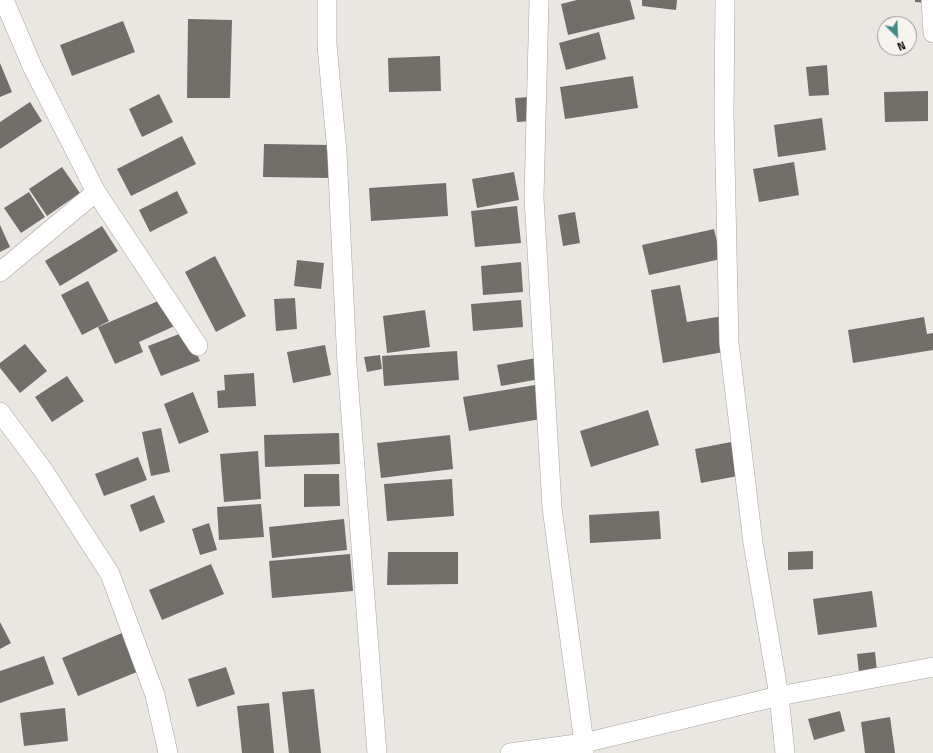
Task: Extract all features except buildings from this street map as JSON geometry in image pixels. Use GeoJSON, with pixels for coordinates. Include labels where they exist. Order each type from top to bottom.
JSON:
{"type":"FeatureCollection","features":[{"type":"Feature","properties":{"kind":"street"},"geometry":{"type":"LineString","coordinates":[[4,0],[32,66],[96,192],[198,346]]}},
{"type":"Feature","properties":{"kind":"street"},"geometry":{"type":"LineString","coordinates":[[327,0],[327,45],[337,152],[347,364],[377,753]]}},
{"type":"Feature","properties":{"kind":"street"},"geometry":{"type":"LineString","coordinates":[[539,0],[534,198],[551,492],[584,748]]}},
{"type":"Feature","properties":{"kind":"street"},"geometry":{"type":"LineString","coordinates":[[726,0],[724,113],[729,343],[753,543],[779,696],[785,753]]}},
{"type":"Feature","properties":{"kind":"street"},"geometry":{"type":"LineString","coordinates":[[931,0],[933,33]]}},
{"type":"Feature","properties":{"kind":"street"},"geometry":{"type":"LineString","coordinates":[[0,272],[96,192]]}},
{"type":"Feature","properties":{"kind":"street"},"geometry":{"type":"LineString","coordinates":[[0,412],[43,470],[110,574],[155,695],[168,753]]}},
{"type":"Feature","properties":{"kind":"street"},"geometry":{"type":"LineString","coordinates":[[510,753],[584,748],[779,696],[933,667]]}}]}
